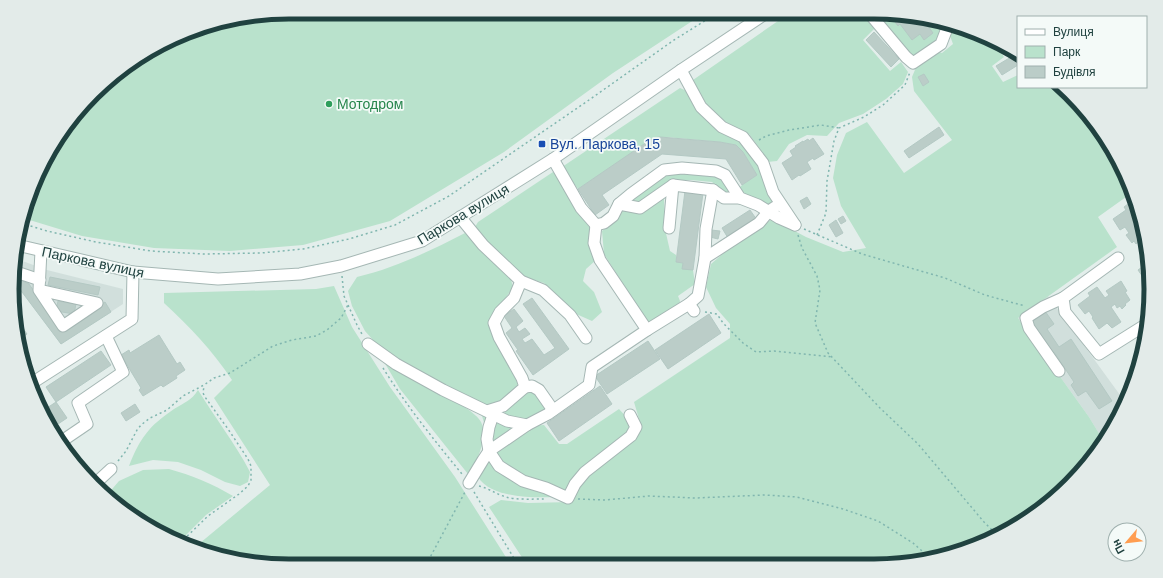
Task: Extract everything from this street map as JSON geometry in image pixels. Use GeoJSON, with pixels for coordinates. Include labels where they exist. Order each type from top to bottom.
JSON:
{"type":"FeatureCollection","features":[{"type":"Feature","properties":{"kind":"street","name":"Паркова вулиця"},"geometry":{"type":"LineString","coordinates":[[22,246],[133,272],[218,279],[300,274],[342,266],[422,241],[553,159],[758,19]]}},
{"type":"Feature","properties":{"kind":"street"},"geometry":{"type":"LineString","coordinates":[[874,19],[906,57],[913,63],[941,44],[947,29]]}},
{"type":"Feature","properties":{"kind":"street"},"geometry":{"type":"LineString","coordinates":[[681,70],[701,107],[722,127],[742,137],[763,163],[773,192],[795,225]]}},
{"type":"Feature","properties":{"kind":"street"},"geometry":{"type":"LineString","coordinates":[[553,159],[581,208],[596,225],[594,243],[600,260],[647,330]]}},
{"type":"Feature","properties":{"kind":"street"},"geometry":{"type":"LineString","coordinates":[[596,225],[604,223],[613,216],[620,204],[631,194],[664,170],[682,168],[716,171],[725,176],[740,198]]}},
{"type":"Feature","properties":{"kind":"street"},"geometry":{"type":"LineString","coordinates":[[620,204],[640,208],[673,185],[713,190],[724,198],[740,198],[758,205],[795,225]]}},
{"type":"Feature","properties":{"kind":"street"},"geometry":{"type":"LineString","coordinates":[[669,228],[673,185]]}},
{"type":"Feature","properties":{"kind":"street"},"geometry":{"type":"LineString","coordinates":[[469,483],[489,451],[589,385],[592,367],[647,330],[692,307],[698,296],[705,258],[706,229],[713,190]]}},
{"type":"Feature","properties":{"kind":"street"},"geometry":{"type":"LineString","coordinates":[[705,258],[759,222],[775,207],[778,200]]}},
{"type":"Feature","properties":{"kind":"street"},"geometry":{"type":"LineString","coordinates":[[460,217],[483,245],[521,281],[542,290],[570,315],[586,338]]}},
{"type":"Feature","properties":{"kind":"street"},"geometry":{"type":"LineString","coordinates":[[20,274],[39,285],[46,292],[97,303],[63,326],[39,285],[41,251]]}},
{"type":"Feature","properties":{"kind":"street"},"geometry":{"type":"LineString","coordinates":[[1059,371],[1029,328],[1026,318],[1063,298],[1118,258]]}},
{"type":"Feature","properties":{"kind":"street"},"geometry":{"type":"LineString","coordinates":[[35,380],[132,319],[133,272]]}},
{"type":"Feature","properties":{"kind":"street"},"geometry":{"type":"LineString","coordinates":[[521,281],[514,298],[500,312],[494,323],[498,337],[522,378],[525,387]]}},
{"type":"Feature","properties":{"kind":"street"},"geometry":{"type":"LineString","coordinates":[[1063,298],[1065,312],[1099,354],[1141,327]]}},
{"type":"Feature","properties":{"kind":"street"},"geometry":{"type":"LineString","coordinates":[[65,439],[87,424],[78,403],[123,372],[106,336]]}},
{"type":"Feature","properties":{"kind":"street"},"geometry":{"type":"LineString","coordinates":[[368,344],[396,364],[443,390],[507,421],[527,425]]}},
{"type":"Feature","properties":{"kind":"street"},"geometry":{"type":"LineString","coordinates":[[490,413],[503,406],[525,387],[532,386],[539,390],[553,410]]}},
{"type":"Feature","properties":{"kind":"street"},"geometry":{"type":"LineString","coordinates":[[490,413],[487,439],[489,451],[499,466],[523,481],[546,488],[568,498],[575,484],[585,472],[631,436],[636,427],[630,415]]}},
{"type":"Feature","properties":{"kind":"street"},"geometry":{"type":"LineString","coordinates":[[99,480],[111,469]]}},
{"type":"Feature","properties":{"kind":"path"},"geometry":{"type":"LineString","coordinates":[[27,225],[96,242],[151,251],[204,254],[262,253],[303,249],[349,239],[395,225],[449,196],[674,40],[708,19]]}},
{"type":"Feature","properties":{"kind":"path"},"geometry":{"type":"LineString","coordinates":[[749,145],[766,136],[789,130],[821,125],[839,128],[864,117],[883,105],[905,85],[913,63]]}},
{"type":"Feature","properties":{"kind":"path"},"geometry":{"type":"LineString","coordinates":[[817,235],[826,213],[827,181],[834,142],[839,128]]}},
{"type":"Feature","properties":{"kind":"path"},"geometry":{"type":"LineString","coordinates":[[795,225],[862,254],[945,278],[984,295],[1030,307],[1038,311]]}},
{"type":"Feature","properties":{"kind":"path"},"geometry":{"type":"LineString","coordinates":[[795,225],[802,248],[818,276],[820,290],[815,323],[828,352],[880,408],[918,444],[993,531]]}},
{"type":"Feature","properties":{"kind":"path"},"geometry":{"type":"LineString","coordinates":[[342,266],[344,296],[357,325],[368,344]]}},
{"type":"Feature","properties":{"kind":"path"},"geometry":{"type":"LineString","coordinates":[[111,469],[126,451],[137,430],[150,418],[167,410],[183,396],[214,378],[230,373],[274,346],[292,340],[316,336],[327,330],[341,318],[348,305]]}},
{"type":"Feature","properties":{"kind":"path"},"geometry":{"type":"LineString","coordinates":[[692,307],[717,314],[723,323],[743,344],[756,352],[774,351],[833,357]]}},
{"type":"Feature","properties":{"kind":"path"},"geometry":{"type":"LineString","coordinates":[[381,364],[393,384],[427,430],[469,483],[514,559]]}},
{"type":"Feature","properties":{"kind":"path"},"geometry":{"type":"LineString","coordinates":[[185,538],[208,516],[239,494],[248,486],[251,480],[251,466],[228,428],[205,397],[204,385]]}},
{"type":"Feature","properties":{"kind":"path"},"geometry":{"type":"LineString","coordinates":[[469,483],[487,488],[506,497],[546,499]]}},
{"type":"Feature","properties":{"kind":"path"},"geometry":{"type":"LineString","coordinates":[[429,559],[469,483]]}},
{"type":"Feature","properties":{"kind":"path"},"geometry":{"type":"LineString","coordinates":[[568,498],[605,500],[649,496],[695,498],[765,495],[797,497],[878,521],[913,543],[926,554]]}},
{"type":"Feature","properties":{"kind":"shaded area"},"geometry":{"type":"Polygon","coordinates":[[[21,260],[47,270],[123,289],[123,304],[61,344],[19,289],[21,260]]]}},
{"type":"Feature","properties":{"kind":"shaded area"},"geometry":{"type":"Polygon","coordinates":[[[1048,296],[1120,395],[1122,393],[1108,424],[1100,436],[1089,417],[1018,318],[1048,296]]]}},
{"type":"Feature","properties":{"kind":"green space","name":"Мотодром"},"geometry":{"type":"Polygon","coordinates":[[[289,19],[695,19],[613,73],[504,152],[390,221],[303,245],[230,251],[154,248],[82,236],[28,219],[33,202],[55,154],[86,111],[111,86],[154,55],[202,33],[254,21],[289,19]]]}},
{"type":"Feature","properties":{"kind":"green space"},"geometry":{"type":"Polygon","coordinates":[[[781,19],[867,19],[875,28],[863,40],[890,71],[901,62],[908,72],[903,84],[886,99],[863,114],[839,123],[827,136],[807,135],[789,144],[777,161],[767,162],[749,134],[727,123],[708,107],[693,80],[781,19]]]}},
{"type":"Feature","properties":{"kind":"green space"},"geometry":{"type":"Polygon","coordinates":[[[878,19],[909,21],[943,28],[937,43],[916,58],[908,55],[878,19]]]}},
{"type":"Feature","properties":{"kind":"green space"},"geometry":{"type":"Polygon","coordinates":[[[951,30],[961,33],[1000,50],[1004,57],[992,66],[1003,82],[1017,75],[1017,88],[1054,88],[1077,111],[1098,139],[1108,154],[1127,196],[1098,217],[1117,247],[1018,318],[1089,417],[1100,436],[1077,467],[1052,492],[1009,523],[961,545],[909,557],[874,559],[523,559],[489,507],[501,500],[528,503],[572,502],[577,489],[590,474],[608,461],[642,429],[634,402],[730,338],[730,324],[716,308],[706,287],[711,264],[734,244],[754,233],[772,219],[806,237],[843,252],[866,248],[841,206],[833,178],[837,155],[846,133],[867,122],[904,173],[952,140],[914,91],[912,77],[917,65],[936,51],[942,53],[953,44],[949,33],[951,30]]]}},
{"type":"Feature","properties":{"kind":"green space"},"geometry":{"type":"Polygon","coordinates":[[[680,88],[687,91],[703,116],[716,129],[734,135],[750,151],[761,168],[774,203],[768,207],[743,195],[739,188],[757,175],[743,152],[736,145],[666,137],[654,138],[578,189],[562,167],[680,88]]]}},
{"type":"Feature","properties":{"kind":"green space"},"geometry":{"type":"Polygon","coordinates":[[[553,172],[558,176],[592,228],[596,260],[586,269],[583,281],[594,292],[602,312],[592,321],[574,313],[544,283],[525,277],[485,244],[475,227],[478,222],[553,172]]]}},
{"type":"Feature","properties":{"kind":"green space"},"geometry":{"type":"Polygon","coordinates":[[[675,172],[711,175],[722,180],[731,194],[727,194],[712,182],[691,180],[670,181],[637,204],[630,201],[663,175],[675,172]]]}},
{"type":"Feature","properties":{"kind":"green space"},"geometry":{"type":"Polygon","coordinates":[[[664,197],[665,229],[670,251],[676,255],[676,261],[683,263],[693,270],[695,284],[678,296],[680,301],[679,307],[648,323],[604,254],[602,231],[613,222],[622,209],[664,197]]]}},
{"type":"Feature","properties":{"kind":"green space"},"geometry":{"type":"Polygon","coordinates":[[[465,233],[510,276],[513,287],[495,314],[517,378],[518,389],[508,399],[491,407],[480,406],[382,350],[365,331],[352,306],[348,291],[357,277],[399,264],[465,233]]]}},
{"type":"Feature","properties":{"kind":"green space"},"geometry":{"type":"Polygon","coordinates":[[[334,286],[352,327],[390,387],[455,477],[507,559],[289,559],[254,557],[236,554],[199,544],[270,485],[214,398],[232,380],[200,339],[164,303],[164,293],[316,289],[334,286]]]}},
{"type":"Feature","properties":{"kind":"green space"},"geometry":{"type":"Polygon","coordinates":[[[383,360],[465,407],[481,422],[483,428],[483,441],[481,449],[472,469],[468,474],[400,389],[383,360]]]}},
{"type":"Feature","properties":{"kind":"green space"},"geometry":{"type":"Polygon","coordinates":[[[198,390],[250,472],[248,482],[240,486],[225,482],[201,470],[178,462],[153,460],[129,466],[141,440],[146,433],[165,415],[190,399],[198,390]]]}},
{"type":"Feature","properties":{"kind":"green space"},"geometry":{"type":"Polygon","coordinates":[[[533,390],[547,410],[526,423],[503,416],[508,407],[520,397],[533,390]]]}},
{"type":"Feature","properties":{"kind":"green space"},"geometry":{"type":"Polygon","coordinates":[[[619,409],[630,421],[630,430],[568,489],[564,491],[548,487],[507,469],[494,453],[528,426],[544,425],[559,444],[567,444],[619,409]]]}},
{"type":"Feature","properties":{"kind":"green space"},"geometry":{"type":"Polygon","coordinates":[[[481,413],[520,427],[492,447],[481,413]]]}},
{"type":"Feature","properties":{"kind":"green space"},"geometry":{"type":"Polygon","coordinates":[[[486,459],[555,497],[524,497],[502,493],[492,489],[484,484],[478,477],[486,459]]]}},
{"type":"Feature","properties":{"kind":"green space"},"geometry":{"type":"Polygon","coordinates":[[[169,469],[202,480],[233,496],[206,515],[184,537],[154,523],[110,491],[119,481],[143,470],[169,469]]]}},
{"type":"Feature","properties":{"kind":"building"},"geometry":{"type":"Polygon","coordinates":[[[894,20],[927,24],[933,33],[924,40],[920,34],[912,40],[900,24],[898,26],[894,20]]]}},
{"type":"Feature","properties":{"kind":"building"},"geometry":{"type":"Polygon","coordinates":[[[874,32],[899,59],[891,67],[866,40],[874,32]]]}},
{"type":"Feature","properties":{"kind":"building"},"geometry":{"type":"Polygon","coordinates":[[[1012,57],[1017,60],[1017,66],[1002,75],[996,66],[1012,57]]]}},
{"type":"Feature","properties":{"kind":"building"},"geometry":{"type":"Polygon","coordinates":[[[924,74],[929,82],[923,86],[918,77],[924,74]]]}},
{"type":"Feature","properties":{"kind":"building"},"geometry":{"type":"Polygon","coordinates":[[[939,127],[944,135],[909,158],[904,151],[939,127]]]}},
{"type":"Feature","properties":{"kind":"building"},"geometry":{"type":"Polygon","coordinates":[[[660,137],[720,142],[736,145],[743,152],[757,175],[742,185],[726,159],[662,154],[602,195],[609,205],[595,215],[578,189],[647,142],[654,138],[660,137]]]}},
{"type":"Feature","properties":{"kind":"building"},"geometry":{"type":"Polygon","coordinates":[[[813,138],[824,154],[807,162],[811,169],[792,180],[782,163],[793,156],[790,151],[796,147],[795,146],[803,141],[808,139],[809,141],[813,138]]]}},
{"type":"Feature","properties":{"kind":"building"},"geometry":{"type":"Polygon","coordinates":[[[685,191],[703,193],[693,270],[682,269],[683,263],[676,262],[685,191]]]}},
{"type":"Feature","properties":{"kind":"building"},"geometry":{"type":"Polygon","coordinates":[[[807,197],[811,204],[804,209],[800,201],[807,197]]]}},
{"type":"Feature","properties":{"kind":"building"},"geometry":{"type":"Polygon","coordinates":[[[1130,202],[1140,241],[1136,244],[1134,241],[1132,243],[1126,235],[1129,233],[1125,227],[1120,230],[1113,219],[1126,210],[1124,207],[1130,202]]]}},
{"type":"Feature","properties":{"kind":"building"},"geometry":{"type":"Polygon","coordinates":[[[750,210],[757,220],[728,238],[722,228],[750,210]]]}},
{"type":"Feature","properties":{"kind":"building"},"geometry":{"type":"Polygon","coordinates":[[[843,216],[846,221],[841,224],[838,219],[843,216]]]}},
{"type":"Feature","properties":{"kind":"building"},"geometry":{"type":"Polygon","coordinates":[[[836,220],[843,233],[836,237],[829,225],[836,220]]]}},
{"type":"Feature","properties":{"kind":"building"},"geometry":{"type":"Polygon","coordinates":[[[711,230],[720,231],[718,239],[710,237],[711,230]]]}},
{"type":"Feature","properties":{"kind":"building"},"geometry":{"type":"Polygon","coordinates":[[[1143,267],[1143,278],[1138,270],[1143,267]]]}},
{"type":"Feature","properties":{"kind":"building"},"geometry":{"type":"Polygon","coordinates":[[[50,277],[100,287],[98,295],[48,285],[50,277]]]}},
{"type":"Feature","properties":{"kind":"building"},"geometry":{"type":"Polygon","coordinates":[[[20,280],[29,284],[61,330],[105,302],[111,312],[61,344],[22,292],[19,291],[20,280]]]}},
{"type":"Feature","properties":{"kind":"building"},"geometry":{"type":"Polygon","coordinates":[[[1121,281],[1130,300],[1122,309],[1120,306],[1117,308],[1115,304],[1111,307],[1121,322],[1112,328],[1107,323],[1099,329],[1089,311],[1085,314],[1078,305],[1090,296],[1088,293],[1097,287],[1105,298],[1109,295],[1106,291],[1121,281]]]}},
{"type":"Feature","properties":{"kind":"building"},"geometry":{"type":"Polygon","coordinates":[[[532,298],[569,349],[533,375],[516,351],[518,350],[506,333],[512,328],[504,316],[514,309],[523,321],[516,327],[519,332],[525,328],[530,334],[522,339],[525,343],[532,339],[544,355],[555,348],[523,304],[532,298]]]}},
{"type":"Feature","properties":{"kind":"building"},"geometry":{"type":"Polygon","coordinates":[[[58,301],[76,304],[74,314],[56,311],[58,301]]]}},
{"type":"Feature","properties":{"kind":"building"},"geometry":{"type":"Polygon","coordinates":[[[1045,311],[1054,324],[1047,329],[1059,347],[1071,339],[1112,401],[1099,409],[1086,391],[1078,396],[1071,385],[1074,382],[1054,352],[1051,354],[1030,322],[1045,311]]]}},
{"type":"Feature","properties":{"kind":"building"},"geometry":{"type":"Polygon","coordinates":[[[709,314],[721,333],[668,369],[655,350],[709,314]]]}},
{"type":"Feature","properties":{"kind":"building"},"geometry":{"type":"Polygon","coordinates":[[[21,326],[27,334],[23,337],[21,326]]]}},
{"type":"Feature","properties":{"kind":"building"},"geometry":{"type":"Polygon","coordinates":[[[159,335],[177,364],[180,362],[185,370],[176,376],[177,378],[163,387],[161,385],[143,396],[139,390],[141,388],[121,355],[129,350],[130,353],[159,335]]]}},
{"type":"Feature","properties":{"kind":"building"},"geometry":{"type":"Polygon","coordinates":[[[648,341],[660,359],[607,394],[595,376],[648,341]]]}},
{"type":"Feature","properties":{"kind":"building"},"geometry":{"type":"Polygon","coordinates":[[[101,351],[111,365],[56,402],[46,387],[101,351]]]}},
{"type":"Feature","properties":{"kind":"building"},"geometry":{"type":"Polygon","coordinates":[[[600,386],[612,404],[559,441],[547,423],[600,386]]]}},
{"type":"Feature","properties":{"kind":"building"},"geometry":{"type":"Polygon","coordinates":[[[56,402],[67,418],[56,425],[47,408],[56,402]]]}},
{"type":"Feature","properties":{"kind":"building"},"geometry":{"type":"Polygon","coordinates":[[[135,404],[140,412],[126,421],[121,413],[135,404]]]}},
{"type":"Feature","properties":{"kind":"place","name":"Мотодром"},"geometry":{"type":"Point","coordinates":[329,104]}},
{"type":"Feature","properties":{"kind":"place","name":"Вул. Паркова, 15"},"geometry":{"type":"Point","coordinates":[542,144]}}]}
